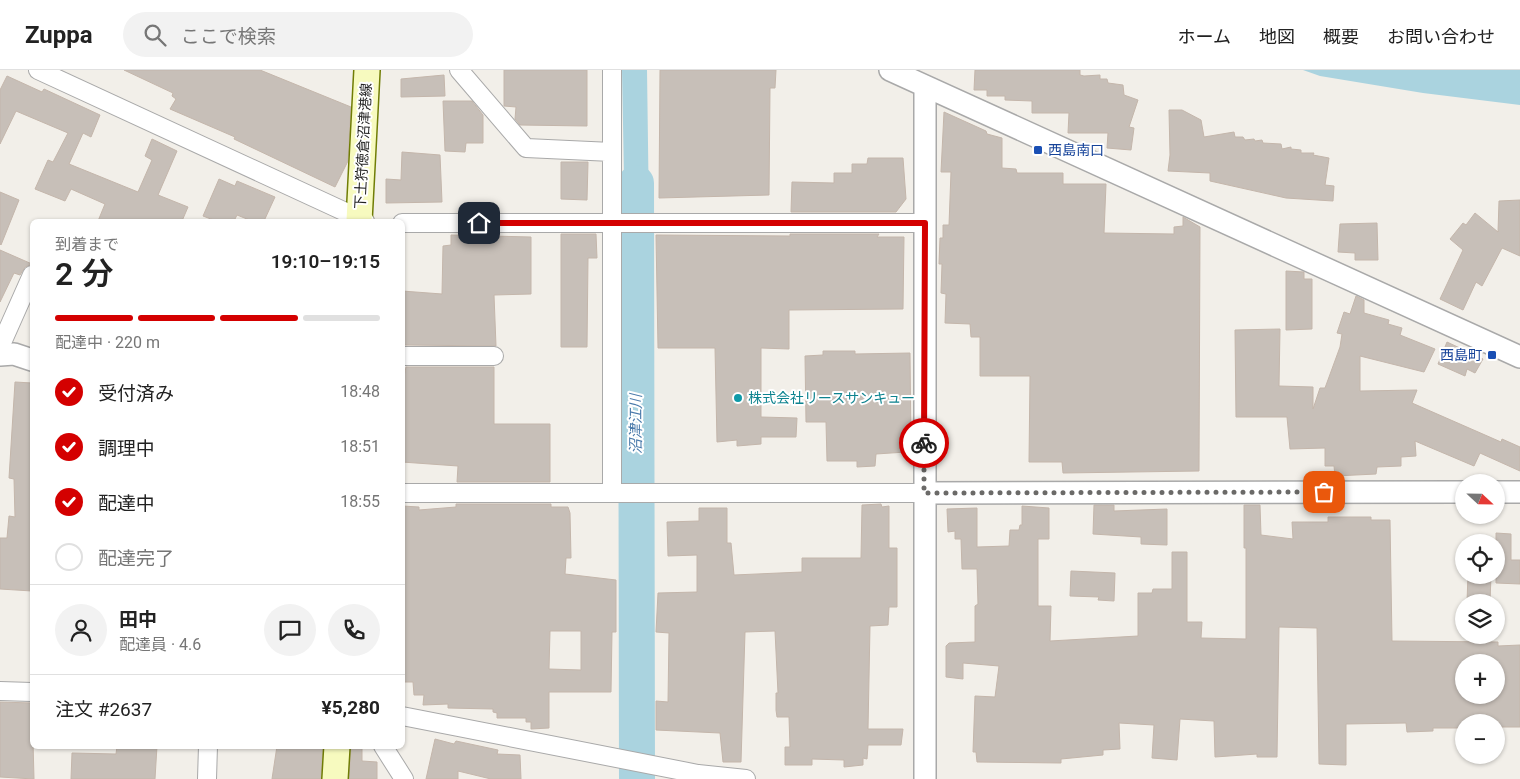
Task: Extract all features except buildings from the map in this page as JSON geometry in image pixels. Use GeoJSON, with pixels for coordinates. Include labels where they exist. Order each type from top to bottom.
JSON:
{"type":"FeatureCollection","features":[{"type":"Feature","properties":{"kind":"main road","name":"下土狩徳倉沼津港線"},"geometry":{"type":"LineString","coordinates":[[361,219],[367,70]]}},
{"type":"Feature","properties":{"kind":"main road"},"geometry":{"type":"LineString","coordinates":[[335,779],[336,749]]}},
{"type":"Feature","properties":{"kind":"street"},"geometry":{"type":"LineString","coordinates":[[38,70],[359,219]]}},
{"type":"Feature","properties":{"kind":"street"},"geometry":{"type":"LineString","coordinates":[[460,70],[526,148],[612,152]]}},
{"type":"Feature","properties":{"kind":"street"},"geometry":{"type":"LineString","coordinates":[[612,70],[612,492]]}},
{"type":"Feature","properties":{"kind":"street"},"geometry":{"type":"LineString","coordinates":[[890,70],[925,78],[1520,357]]}},
{"type":"Feature","properties":{"kind":"street"},"geometry":{"type":"LineString","coordinates":[[925,78],[925,779]]}},
{"type":"Feature","properties":{"kind":"street"},"geometry":{"type":"LineString","coordinates":[[405,224],[612,222],[925,223]]}},
{"type":"Feature","properties":{"kind":"street"},"geometry":{"type":"LineString","coordinates":[[0,347],[30,280]]}},
{"type":"Feature","properties":{"kind":"street"},"geometry":{"type":"LineString","coordinates":[[0,356],[14,354],[30,359]]}},
{"type":"Feature","properties":{"kind":"street"},"geometry":{"type":"LineString","coordinates":[[405,356],[494,356]]}},
{"type":"Feature","properties":{"kind":"street"},"geometry":{"type":"LineString","coordinates":[[405,493],[1455,492]]}},
{"type":"Feature","properties":{"kind":"street"},"geometry":{"type":"LineString","coordinates":[[1505,492],[1520,492]]}},
{"type":"Feature","properties":{"kind":"street"},"geometry":{"type":"LineString","coordinates":[[0,690],[30,692]]}},
{"type":"Feature","properties":{"kind":"street"},"geometry":{"type":"LineString","coordinates":[[405,717],[698,774],[746,779]]}},
{"type":"Feature","properties":{"kind":"street"},"geometry":{"type":"LineString","coordinates":[[207,779],[208,749]]}},
{"type":"Feature","properties":{"kind":"street"},"geometry":{"type":"LineString","coordinates":[[385,749],[404,779]]}},
{"type":"Feature","properties":{"kind":"water"},"geometry":{"type":"Polygon","coordinates":[[[622,70],[647,70],[649,217],[625,231],[622,70]]]}},
{"type":"Feature","properties":{"kind":"water"},"geometry":{"type":"Polygon","coordinates":[[[1303,70],[1520,70],[1520,105],[1423,93],[1320,76],[1303,70]]]}},
{"type":"Feature","properties":{"kind":"waterway","name":"沼津江川"},"geometry":{"type":"LineString","coordinates":[[636,183],[637,779]]}},
{"type":"Feature","properties":{"kind":"way so far"},"geometry":{"type":"LineString","coordinates":[[924,443],[924,493],[1324,492]]}},
{"type":"Feature","properties":{"kind":"place","name":"西島南口"},"geometry":{"type":"Point","coordinates":[1038,150]}},
{"type":"Feature","properties":{"kind":"place","name":"西島町"},"geometry":{"type":"Point","coordinates":[1492,355]}},
{"type":"Feature","properties":{"kind":"place","name":"株式会社リースサンキュー"},"geometry":{"type":"Point","coordinates":[738,398]}},
{"type":"Feature","properties":{"kind":"route"},"geometry":{"type":"LineString","coordinates":[[479,223],[925,223],[924,443]]}}]}
